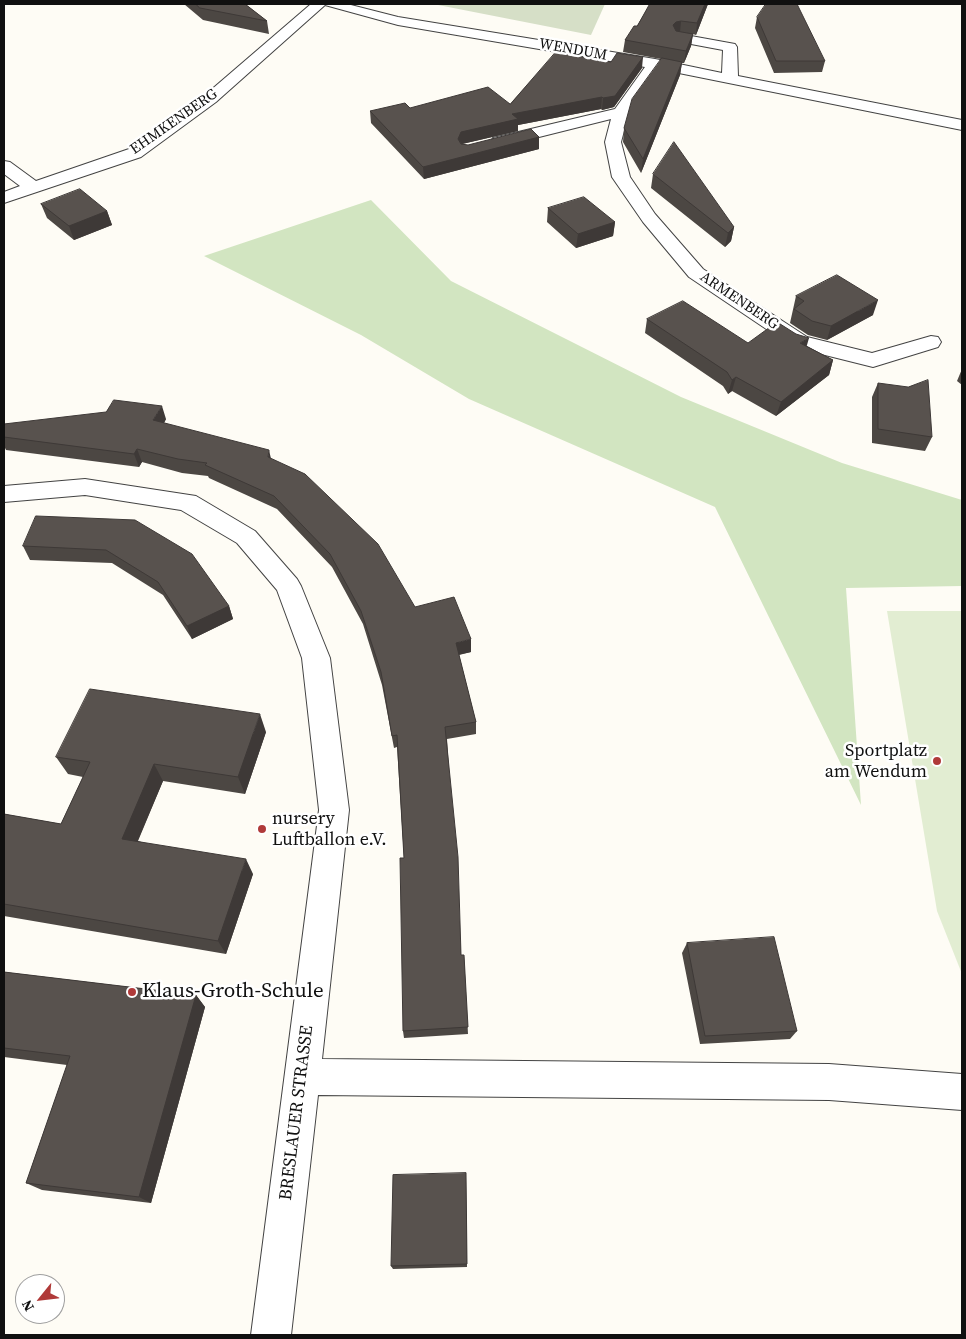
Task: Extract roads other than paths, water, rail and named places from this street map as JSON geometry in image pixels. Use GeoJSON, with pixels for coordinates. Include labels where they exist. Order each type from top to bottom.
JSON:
{"type":"FeatureCollection","features":[{"type":"Feature","properties":{"kind":"street","name":"EHMKENBERG"},"geometry":{"type":"LineString","coordinates":[[4,198],[135,153],[210,99],[319,4]]}},
{"type":"Feature","properties":{"kind":"street","name":"WENDUM"},"geometry":{"type":"LineString","coordinates":[[331,4],[499,44],[655,64],[962,125]]}},
{"type":"Feature","properties":{"kind":"street"},"geometry":{"type":"LineString","coordinates":[[680,38],[730,47],[730,79]]}},
{"type":"Feature","properties":{"kind":"street","name":"ARMENBERG"},"geometry":{"type":"LineString","coordinates":[[655,64],[622,112],[613,142],[621,177],[649,218],[696,273],[800,342],[873,360],[931,342]]}},
{"type":"Feature","properties":{"kind":"street"},"geometry":{"type":"LineString","coordinates":[[487,145],[622,112]]}},
{"type":"Feature","properties":{"kind":"street"},"geometry":{"type":"LineString","coordinates":[[4,166],[34,188]]}},
{"type":"Feature","properties":{"kind":"street","name":"BRESLAUER STRASSE"},"geometry":{"type":"LineString","coordinates":[[4,494],[85,487],[187,502],[246,538],[288,586],[316,658],[334,810],[271,1335]]}},
{"type":"Feature","properties":{"kind":"street"},"geometry":{"type":"LineString","coordinates":[[302,1078],[829,1082],[962,1092]]}},
{"type":"Feature","properties":{"kind":"place","name":"Sportplatz am Wendum"},"geometry":{"type":"Point","coordinates":[937,761]}},
{"type":"Feature","properties":{"kind":"place","name":"nursery Luftballon e.V."},"geometry":{"type":"Point","coordinates":[262,829]}},
{"type":"Feature","properties":{"kind":"place","name":"Klaus-Groth-Schule"},"geometry":{"type":"Point","coordinates":[132,992]}}]}
